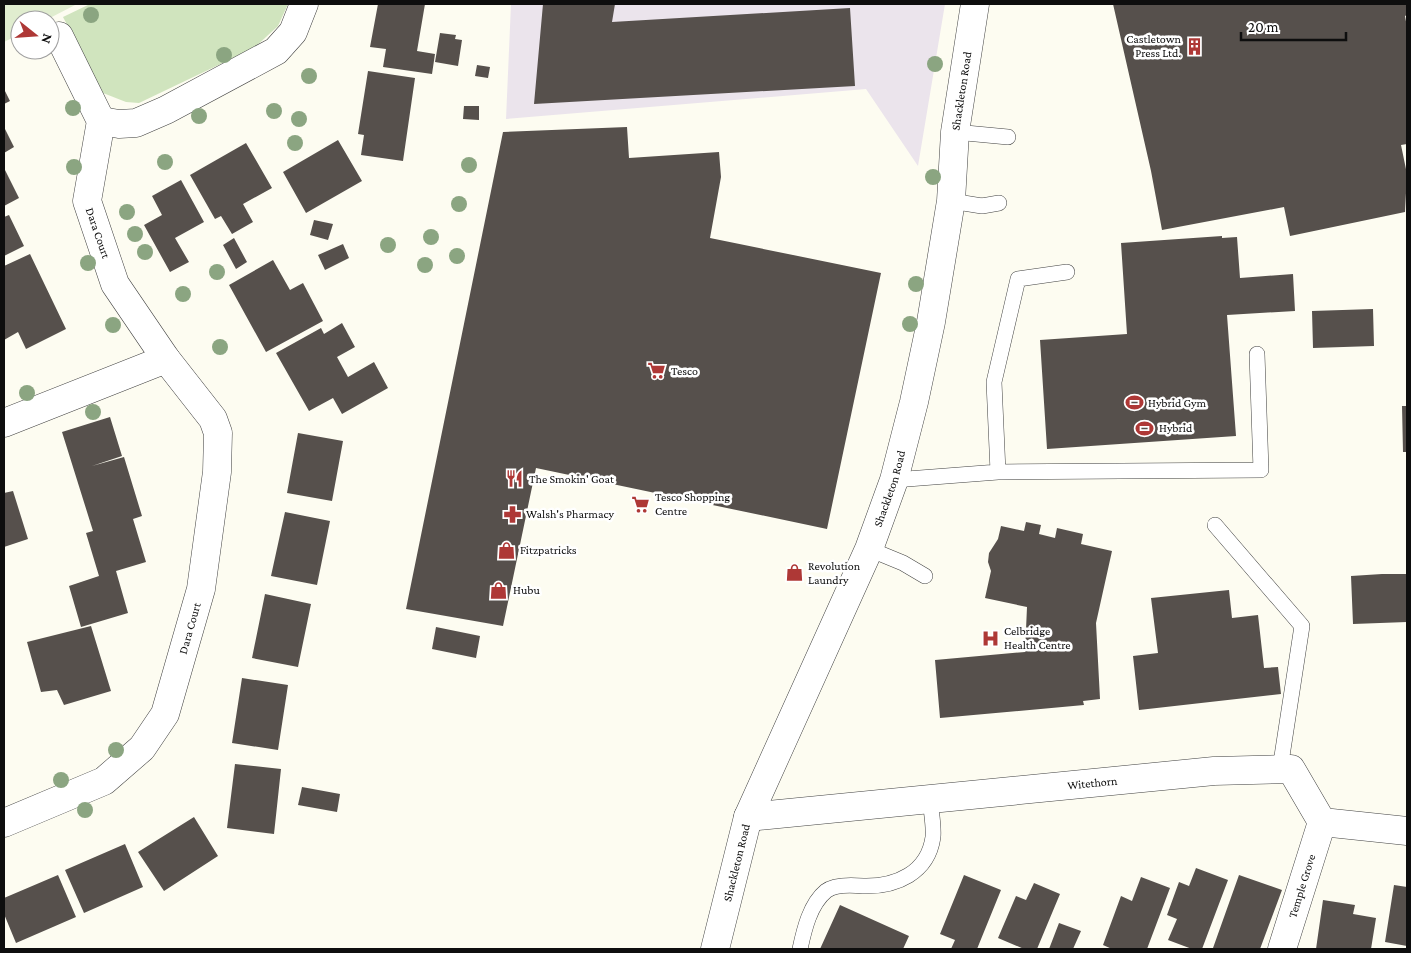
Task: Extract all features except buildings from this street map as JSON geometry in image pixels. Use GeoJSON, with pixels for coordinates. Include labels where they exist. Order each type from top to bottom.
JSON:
{"type":"FeatureCollection","features":[{"type":"Feature","properties":{"kind":"street"},"geometry":{"type":"LineString","coordinates":[[60,38],[101,121],[119,124],[136,123],[265,59],[292,35],[304,4]]}},
{"type":"Feature","properties":{"kind":"street","name":"Shackleton Road"},"geometry":{"type":"LineString","coordinates":[[715,949],[748,817],[869,549],[894,480],[914,402],[931,322],[951,201],[955,132],[970,4]]}},
{"type":"Feature","properties":{"kind":"street","name":"Dara Court"},"geometry":{"type":"LineString","coordinates":[[4,823],[104,781],[142,748],[165,714],[201,589],[217,472],[218,433],[203,404],[166,359],[118,290],[87,201],[101,121]]}},
{"type":"Feature","properties":{"kind":"street"},"geometry":{"type":"LineString","coordinates":[[4,423],[166,359]]}},
{"type":"Feature","properties":{"kind":"street"},"geometry":{"type":"LineString","coordinates":[[1280,769],[1291,769],[1322,822],[1407,831]]}},
{"type":"Feature","properties":{"kind":"street","name":"Witethorn"},"geometry":{"type":"LineString","coordinates":[[748,817],[1214,771],[1280,769]]}},
{"type":"Feature","properties":{"kind":"street","name":"Temple Grove"},"geometry":{"type":"LineString","coordinates":[[1282,949],[1322,822]]}},
{"type":"Feature","properties":{"kind":"lane"},"geometry":{"type":"LineString","coordinates":[[955,132],[1008,137]]}},
{"type":"Feature","properties":{"kind":"lane"},"geometry":{"type":"LineString","coordinates":[[951,201],[982,206],[999,203]]}},
{"type":"Feature","properties":{"kind":"lane"},"geometry":{"type":"LineString","coordinates":[[998,472],[994,382],[1018,279],[1067,272]]}},
{"type":"Feature","properties":{"kind":"lane"},"geometry":{"type":"LineString","coordinates":[[894,480],[998,472],[1261,470],[1257,354]]}},
{"type":"Feature","properties":{"kind":"lane"},"geometry":{"type":"LineString","coordinates":[[1215,525],[1302,626],[1280,769]]}},
{"type":"Feature","properties":{"kind":"lane"},"geometry":{"type":"LineString","coordinates":[[869,549],[903,563],[925,576]]}},
{"type":"Feature","properties":{"kind":"lane"},"geometry":{"type":"LineString","coordinates":[[800,949],[805,927],[814,907],[826,890],[840,886],[881,886],[911,876],[926,860],[933,836],[930,799]]}},
{"type":"Feature","properties":{"kind":"shaded area"},"geometry":{"type":"Polygon","coordinates":[[[511,4],[945,4],[918,166],[866,89],[506,119],[511,4]]]}},
{"type":"Feature","properties":{"kind":"green space"},"geometry":{"type":"Polygon","coordinates":[[[4,4],[77,4],[60,13],[60,10],[10,10],[10,39],[4,42],[4,4]]]}},
{"type":"Feature","properties":{"kind":"green space"},"geometry":{"type":"Polygon","coordinates":[[[90,4],[288,4],[278,26],[254,48],[139,103],[126,102],[103,93],[63,17],[90,4]]]}},
{"type":"Feature","properties":{"kind":"place","name":"Castletown Press Ltd."},"geometry":{"type":"Point","coordinates":[1195,46]}},
{"type":"Feature","properties":{"kind":"place","name":"Tesco"},"geometry":{"type":"Point","coordinates":[657,371]}},
{"type":"Feature","properties":{"kind":"place","name":"Hybrid Gym"},"geometry":{"type":"Point","coordinates":[1134,403]}},
{"type":"Feature","properties":{"kind":"place","name":"Hybrid"},"geometry":{"type":"Point","coordinates":[1145,428]}},
{"type":"Feature","properties":{"kind":"place","name":"The Smokin' Goat"},"geometry":{"type":"Point","coordinates":[515,479]}},
{"type":"Feature","properties":{"kind":"place","name":"Tesco Shopping Centre"},"geometry":{"type":"Point","coordinates":[641,504]}},
{"type":"Feature","properties":{"kind":"place","name":"Walsh's Pharmacy"},"geometry":{"type":"Point","coordinates":[512,514]}},
{"type":"Feature","properties":{"kind":"place","name":"Fitzpatricks"},"geometry":{"type":"Point","coordinates":[506,550]}},
{"type":"Feature","properties":{"kind":"place","name":"Revolution Laundry"},"geometry":{"type":"Point","coordinates":[794,573]}},
{"type":"Feature","properties":{"kind":"place","name":"Hubu"},"geometry":{"type":"Point","coordinates":[499,590]}},
{"type":"Feature","properties":{"kind":"place","name":"Celbridge Health Centre"},"geometry":{"type":"Point","coordinates":[990,638]}}]}
